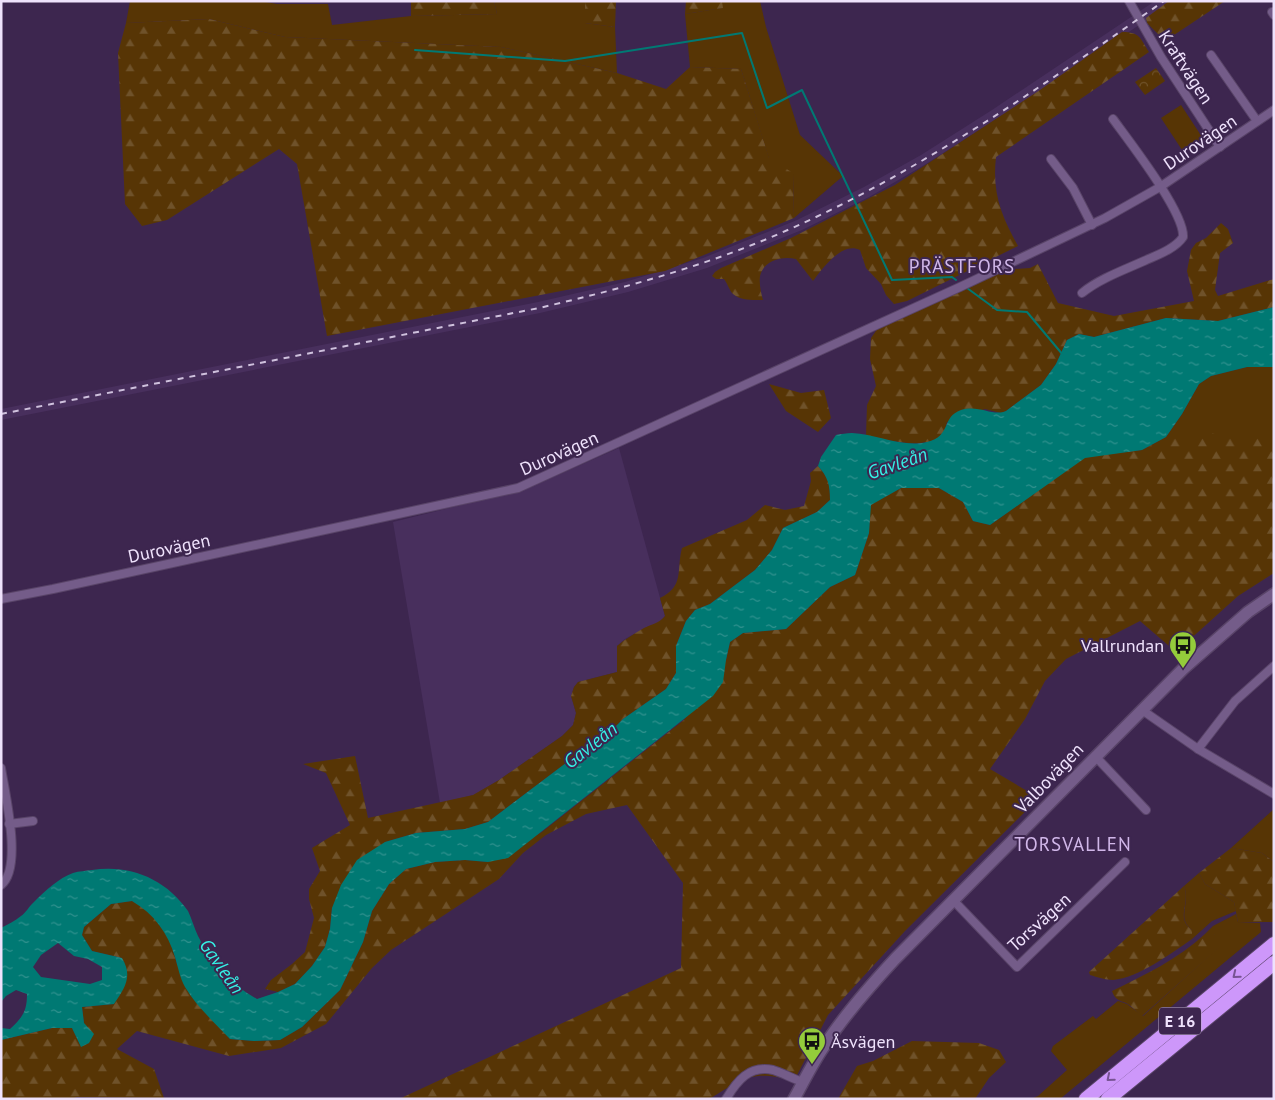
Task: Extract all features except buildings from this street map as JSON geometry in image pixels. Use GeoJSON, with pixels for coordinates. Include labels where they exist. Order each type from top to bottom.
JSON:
{"type":"FeatureCollection","features":[{"type":"Feature","properties":{"kind":"highway","name":"E 16"},"geometry":{"type":"LineString","coordinates":[[1086,1099],[1274,944]]}},
{"type":"Feature","properties":{"kind":"highway","name":"E 16"},"geometry":{"type":"LineString","coordinates":[[1108,1099],[1274,963]]}},
{"type":"Feature","properties":{"kind":"main road","name":"Valbovägen"},"geometry":{"type":"LineString","coordinates":[[794,1099],[825,1044],[858,1001],[895,958],[1183,669],[1241,618],[1274,594]]}},
{"type":"Feature","properties":{"kind":"street","name":"Kraftvägen"},"geometry":{"type":"LineString","coordinates":[[1129,1],[1160,57],[1220,147]]}},
{"type":"Feature","properties":{"kind":"street","name":"Durovägen"},"geometry":{"type":"LineString","coordinates":[[1212,55],[1257,121]]}},
{"type":"Feature","properties":{"kind":"street","name":"Durovägen"},"geometry":{"type":"LineString","coordinates":[[1,599],[518,488],[1092,225],[1160,187],[1274,110]]}},
{"type":"Feature","properties":{"kind":"street","name":"Durovägen"},"geometry":{"type":"LineString","coordinates":[[1113,119],[1160,187]]}},
{"type":"Feature","properties":{"kind":"street"},"geometry":{"type":"LineString","coordinates":[[1051,159],[1073,188],[1092,225]]}},
{"type":"Feature","properties":{"kind":"street"},"geometry":{"type":"LineString","coordinates":[[1082,293],[1158,255],[1180,241],[1184,234],[1182,225],[1160,187]]}},
{"type":"Feature","properties":{"kind":"street"},"geometry":{"type":"LineString","coordinates":[[1198,749],[1235,701],[1274,666]]}},
{"type":"Feature","properties":{"kind":"street"},"geometry":{"type":"LineString","coordinates":[[1142,710],[1198,749],[1274,794]]}},
{"type":"Feature","properties":{"kind":"street"},"geometry":{"type":"LineString","coordinates":[[1095,756],[1146,810]]}},
{"type":"Feature","properties":{"kind":"street"},"geometry":{"type":"LineString","coordinates":[[1,768],[13,857],[11,871],[6,881],[1,885]]}},
{"type":"Feature","properties":{"kind":"street"},"geometry":{"type":"LineString","coordinates":[[9,824],[33,821]]}},
{"type":"Feature","properties":{"kind":"street","name":"Torsvägen"},"geometry":{"type":"LineString","coordinates":[[953,900],[1017,967],[1125,862]]}},
{"type":"Feature","properties":{"kind":"street"},"geometry":{"type":"LineString","coordinates":[[726,1099],[736,1082],[744,1075],[756,1071],[772,1070],[803,1082]]}},
{"type":"Feature","properties":{"kind":"shaded area"},"geometry":{"type":"Polygon","coordinates":[[[1155,1],[1174,1],[1088,60],[926,164],[869,197],[802,230],[707,268],[628,292],[540,313],[1,420],[1,409],[538,302],[625,282],[703,258],[797,220],[864,187],[921,155],[1155,1]]]}},
{"type":"Feature","properties":{"kind":"shaded area"},"geometry":{"type":"Polygon","coordinates":[[[619,448],[665,616],[659,623],[625,639],[617,646],[617,672],[578,682],[571,696],[576,713],[573,725],[562,736],[474,795],[440,803],[393,522],[526,489],[619,448]]]}},
{"type":"Feature","properties":{"kind":"green space"},"geometry":{"type":"Polygon","coordinates":[[[130,1],[260,1],[277,4],[328,4],[332,25],[411,16],[497,14],[494,1],[585,1],[585,23],[615,27],[617,73],[501,47],[285,37],[209,19],[126,23],[130,1]]]}},
{"type":"Feature","properties":{"kind":"green space"},"geometry":{"type":"Polygon","coordinates":[[[411,1],[494,1],[497,14],[411,16],[411,1]]]}},
{"type":"Feature","properties":{"kind":"green space"},"geometry":{"type":"Polygon","coordinates":[[[585,1],[616,1],[615,27],[585,23],[585,1]]]}},
{"type":"Feature","properties":{"kind":"green space"},"geometry":{"type":"Polygon","coordinates":[[[686,1],[722,1],[723,8],[685,14],[686,1]]]}},
{"type":"Feature","properties":{"kind":"green space"},"geometry":{"type":"Polygon","coordinates":[[[722,1],[760,1],[766,27],[800,135],[843,176],[794,218],[793,174],[769,159],[741,69],[690,67],[685,14],[722,8],[722,1]]]}},
{"type":"Feature","properties":{"kind":"green space"},"geometry":{"type":"Polygon","coordinates":[[[1169,1],[1225,1],[1165,41],[1147,23],[1146,18],[1169,1]]]}},
{"type":"Feature","properties":{"kind":"green space"},"geometry":{"type":"Polygon","coordinates":[[[209,19],[285,37],[501,47],[617,73],[666,89],[690,67],[741,69],[769,158],[793,173],[794,218],[665,271],[327,336],[297,164],[279,149],[167,220],[142,226],[125,204],[118,53],[126,23],[209,19]]]}},
{"type":"Feature","properties":{"kind":"green space"},"geometry":{"type":"Polygon","coordinates":[[[1122,32],[1133,33],[1139,37],[1149,52],[996,157],[995,182],[999,203],[1018,246],[907,301],[894,304],[886,295],[881,284],[866,268],[860,250],[853,248],[840,252],[822,269],[813,281],[796,259],[774,260],[765,266],[760,276],[763,300],[740,298],[732,292],[724,279],[716,279],[712,276],[721,268],[791,238],[895,185],[1040,90],[1122,32]]]}},
{"type":"Feature","properties":{"kind":"green space"},"geometry":{"type":"Polygon","coordinates":[[[1156,68],[1165,81],[1145,95],[1135,82],[1156,68]]]}},
{"type":"Feature","properties":{"kind":"green space"},"geometry":{"type":"Polygon","coordinates":[[[1181,105],[1204,140],[1184,153],[1161,118],[1181,105]]]}},
{"type":"Feature","properties":{"kind":"green space"},"geometry":{"type":"Polygon","coordinates":[[[1221,223],[1228,229],[1233,243],[1220,253],[1215,290],[1218,296],[1274,279],[1274,307],[1218,321],[1166,318],[1094,337],[1079,334],[1067,340],[1056,364],[1041,385],[1006,411],[1001,413],[985,409],[947,422],[943,433],[936,439],[928,442],[906,443],[866,436],[867,405],[876,386],[870,359],[871,338],[878,328],[995,275],[1014,269],[1030,268],[1038,264],[1058,303],[1114,316],[1194,301],[1187,271],[1191,250],[1196,243],[1206,238],[1221,223]]]}},
{"type":"Feature","properties":{"kind":"green space"},"geometry":{"type":"Polygon","coordinates":[[[1247,367],[1274,367],[1274,462],[1166,437],[1199,384],[1211,376],[1247,367]]]}},
{"type":"Feature","properties":{"kind":"green space"},"geometry":{"type":"Polygon","coordinates":[[[769,384],[801,393],[824,390],[831,418],[818,432],[786,411],[769,384]]]}},
{"type":"Feature","properties":{"kind":"green space"},"geometry":{"type":"Polygon","coordinates":[[[1209,433],[1238,438],[1274,436],[1274,573],[1238,596],[1176,652],[1140,621],[1066,659],[1045,681],[1025,719],[990,769],[1039,798],[905,931],[828,1015],[794,1081],[780,1077],[758,1076],[740,1081],[709,1099],[399,1099],[681,968],[683,883],[627,805],[586,814],[546,835],[523,853],[499,879],[391,950],[372,968],[326,1024],[281,1048],[229,1056],[137,1031],[117,1049],[154,1069],[164,1098],[77,1097],[71,1099],[1,1099],[1,1040],[52,1028],[72,1028],[81,1046],[89,1043],[82,1007],[114,1004],[122,958],[92,951],[82,935],[84,927],[111,904],[132,901],[146,909],[156,920],[170,940],[177,964],[230,1039],[254,1041],[280,1040],[302,1027],[340,990],[363,942],[372,911],[389,884],[406,869],[435,862],[465,860],[488,862],[542,832],[684,720],[726,660],[730,642],[743,633],[786,629],[830,587],[855,575],[869,533],[870,505],[901,488],[939,488],[963,502],[973,521],[990,525],[1085,457],[1142,450],[1166,437],[1209,433]]]}},
{"type":"Feature","properties":{"kind":"green space"},"geometry":{"type":"Polygon","coordinates":[[[818,466],[828,481],[830,500],[817,512],[783,528],[772,550],[755,570],[710,604],[695,610],[686,621],[676,646],[676,673],[666,689],[623,719],[609,733],[595,741],[488,822],[465,829],[416,833],[385,842],[332,908],[330,929],[325,947],[312,966],[295,984],[278,992],[265,989],[271,980],[305,952],[314,918],[309,899],[309,889],[320,871],[312,848],[350,825],[326,773],[303,764],[355,756],[368,818],[473,795],[499,780],[562,736],[573,725],[576,713],[571,696],[578,682],[617,672],[617,646],[665,616],[660,598],[668,593],[676,583],[682,548],[747,520],[765,505],[785,510],[804,506],[811,481],[810,473],[818,466]]]}},
{"type":"Feature","properties":{"kind":"green space"},"geometry":{"type":"Polygon","coordinates":[[[1274,809],[1274,862],[1262,853],[1231,848],[1274,809]]]}},
{"type":"Feature","properties":{"kind":"green space"},"geometry":{"type":"Polygon","coordinates":[[[1231,848],[1262,853],[1274,862],[1274,922],[1238,922],[1234,902],[1205,884],[1199,873],[1231,848]]]}},
{"type":"Feature","properties":{"kind":"green space"},"geometry":{"type":"Polygon","coordinates":[[[1199,873],[1205,884],[1234,902],[1236,911],[1212,921],[1192,939],[1192,930],[1187,925],[1184,915],[1186,892],[1184,886],[1199,873]]]}},
{"type":"Feature","properties":{"kind":"green space"},"geometry":{"type":"Polygon","coordinates":[[[1184,886],[1186,898],[1184,915],[1187,925],[1192,930],[1192,939],[1154,964],[1133,975],[1113,980],[1090,975],[1089,972],[1184,886]]]}},
{"type":"Feature","properties":{"kind":"green space"},"geometry":{"type":"Polygon","coordinates":[[[1236,914],[1238,922],[1260,923],[1261,932],[1060,1099],[1031,1099],[1038,1096],[1067,1070],[1051,1051],[1053,1046],[1093,1016],[1096,1019],[1118,1001],[1127,1004],[1143,1016],[1221,945],[1214,934],[1205,934],[1213,926],[1236,914]]]}},
{"type":"Feature","properties":{"kind":"green space"},"geometry":{"type":"Polygon","coordinates":[[[1205,934],[1214,934],[1222,938],[1222,945],[1142,1016],[1114,996],[1112,991],[1149,973],[1172,959],[1205,934]]]}},
{"type":"Feature","properties":{"kind":"green space"},"geometry":{"type":"Polygon","coordinates":[[[912,1041],[979,1043],[999,1050],[1006,1062],[989,1078],[975,1099],[838,1099],[857,1066],[873,1061],[912,1041]]]}},
{"type":"Feature","properties":{"kind":"water","name":"Gavleån"},"geometry":{"type":"Polygon","coordinates":[[[1274,307],[1274,367],[1247,367],[1211,376],[1199,384],[1166,437],[1142,450],[1085,458],[990,525],[973,521],[963,502],[939,488],[901,488],[871,505],[869,533],[855,575],[830,587],[786,629],[743,633],[730,642],[723,682],[713,696],[508,858],[488,862],[465,860],[435,862],[406,869],[389,884],[372,911],[363,942],[340,990],[302,1027],[280,1040],[254,1041],[230,1039],[189,994],[180,976],[172,948],[164,932],[147,912],[132,901],[111,904],[84,927],[82,935],[92,951],[122,958],[127,971],[126,982],[114,1004],[82,1007],[84,1023],[94,1034],[89,1043],[81,1047],[72,1028],[52,1028],[1,1040],[1,1028],[10,1029],[18,1021],[26,1005],[27,994],[16,990],[6,996],[1,1002],[1,928],[23,915],[52,885],[63,878],[73,873],[106,869],[120,869],[146,876],[169,890],[179,900],[188,911],[198,936],[209,955],[230,980],[239,987],[257,999],[295,984],[312,966],[325,947],[330,929],[332,908],[341,885],[357,860],[385,842],[416,833],[465,829],[488,822],[595,741],[609,733],[623,719],[666,689],[676,673],[676,646],[686,621],[695,610],[710,604],[755,570],[772,550],[783,528],[817,512],[830,500],[828,482],[818,466],[821,457],[836,435],[852,433],[899,442],[927,442],[940,435],[951,417],[961,410],[974,408],[996,413],[1006,411],[1041,385],[1056,364],[1067,340],[1079,334],[1094,337],[1166,318],[1218,321],[1274,307]],[[58,943],[41,955],[33,967],[41,977],[90,984],[102,980],[102,967],[88,959],[74,956],[58,943]]]}},
{"type":"Feature","properties":{"kind":"waterway"},"geometry":{"type":"LineString","coordinates":[[415,50],[565,61],[742,33],[767,108],[802,90],[892,280],[952,277],[956,280]]}},
{"type":"Feature","properties":{"kind":"waterway"},"geometry":{"type":"LineString","coordinates":[[967,288],[997,310],[1027,312],[1063,355]]}},
{"type":"Feature","properties":{"kind":"railway"},"geometry":{"type":"LineString","coordinates":[[1,414],[539,308],[606,292],[672,273],[737,251],[801,224],[896,176],[1032,92],[1164,1]]}},
{"type":"Feature","properties":{"kind":"place","name":"Vallrundan"},"geometry":{"type":"Point","coordinates":[1183,669]}},
{"type":"Feature","properties":{"kind":"place","name":"Åsvägen"},"geometry":{"type":"Point","coordinates":[812,1065]}},
{"type":"Feature","properties":{"kind":"district","name":"PRÄSTFORS"},"geometry":{"type":"Point","coordinates":[962,266]}},
{"type":"Feature","properties":{"kind":"district","name":"TORSVALLEN"},"geometry":{"type":"Point","coordinates":[1073,844]}}]}
